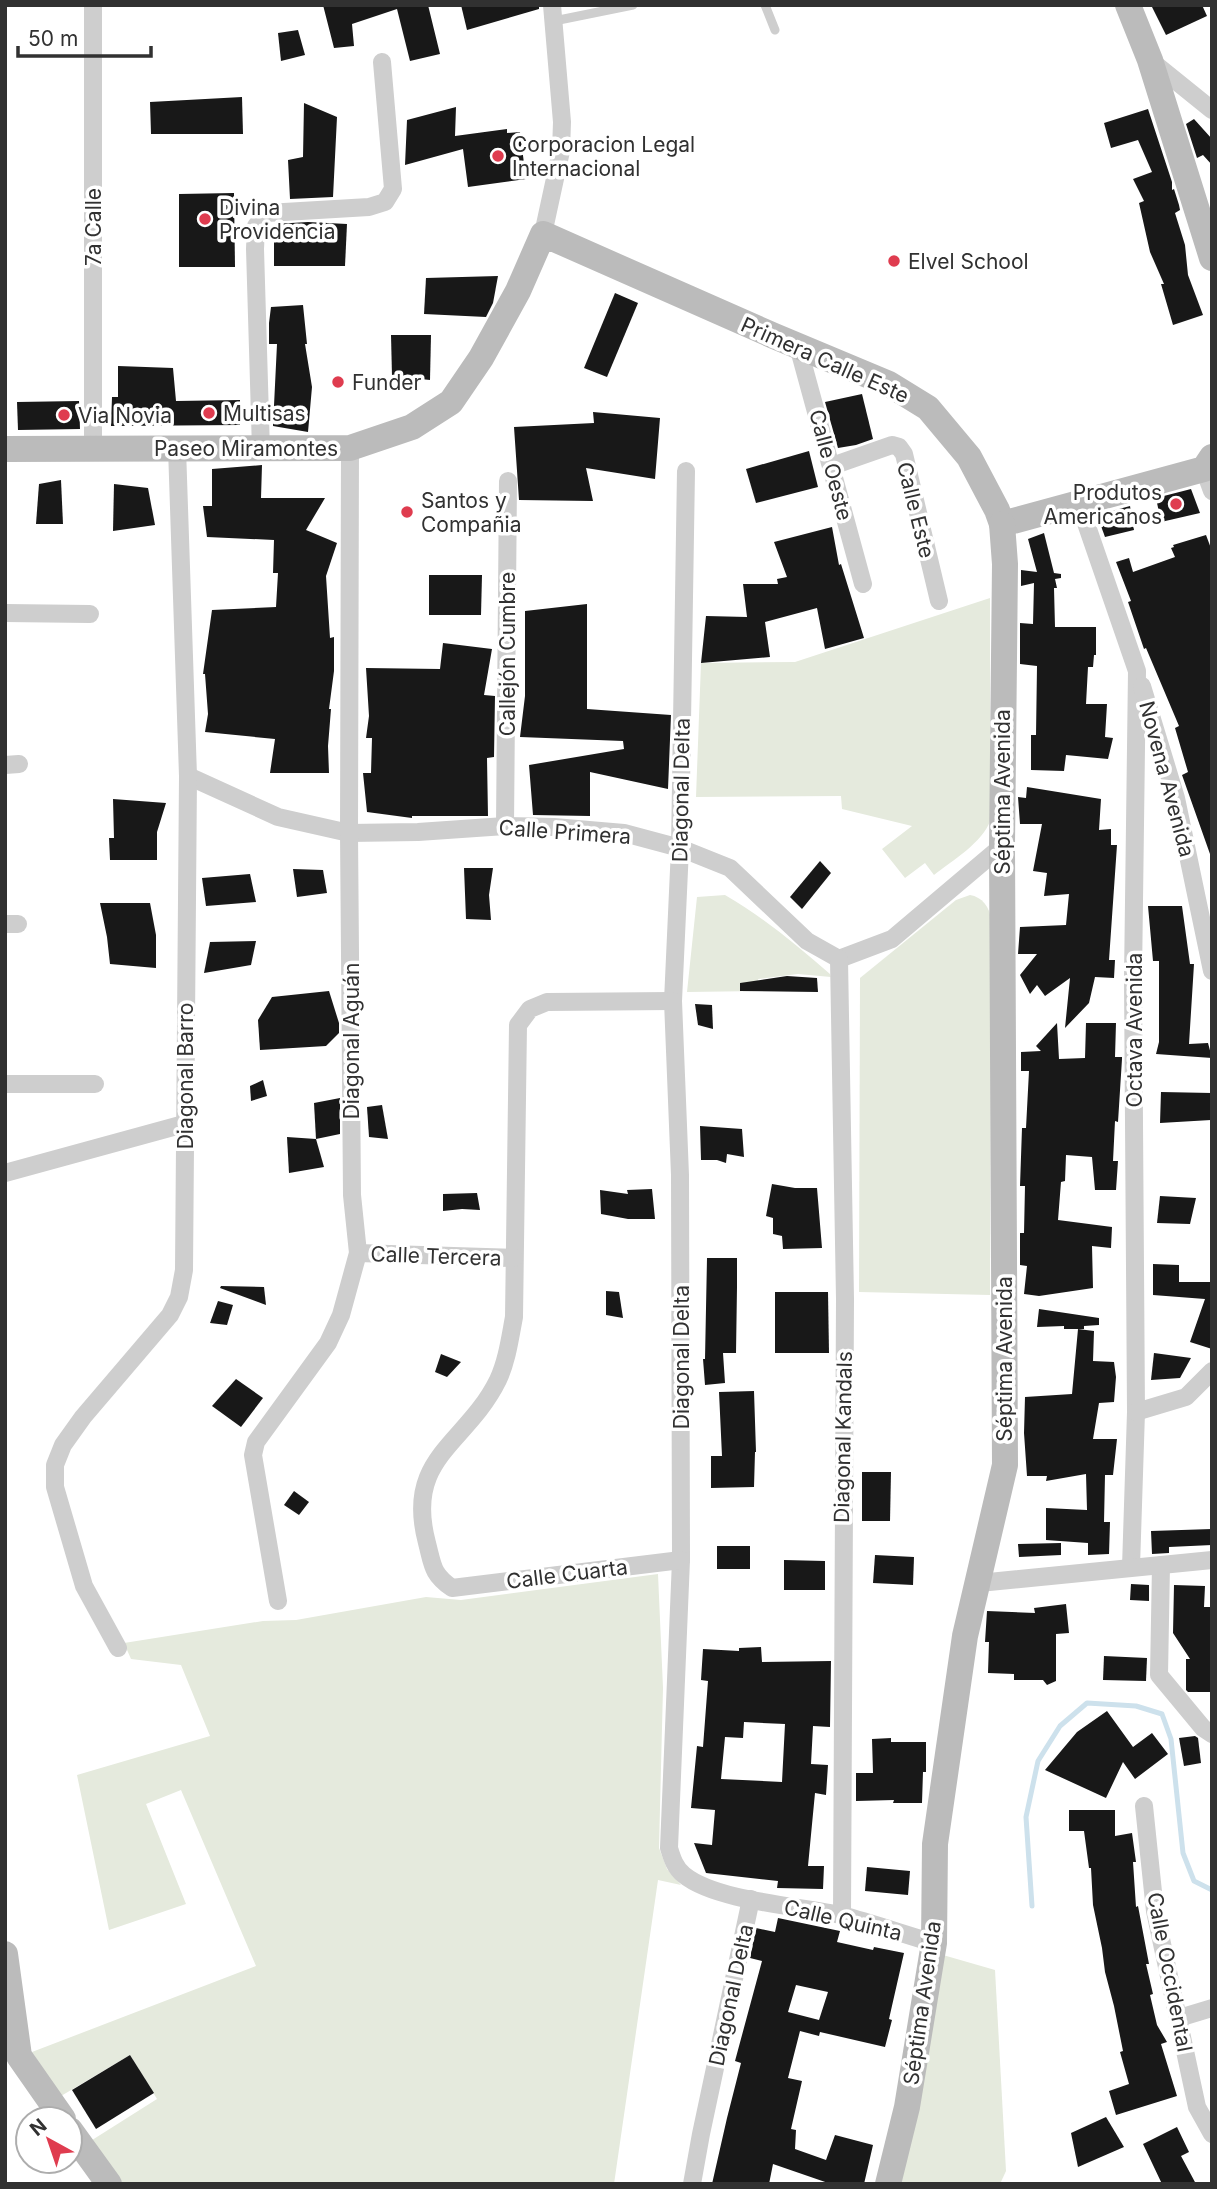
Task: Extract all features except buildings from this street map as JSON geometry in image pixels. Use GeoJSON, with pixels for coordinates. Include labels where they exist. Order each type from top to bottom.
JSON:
{"type":"FeatureCollection","features":[{"type":"Feature","properties":{"kind":"street","name":"7a Calle"},"geometry":{"type":"LineString","coordinates":[[93,5],[93,449]]}},
{"type":"Feature","properties":{"kind":"street"},"geometry":{"type":"LineString","coordinates":[[1128,5],[1150,60],[1212,258]]}},
{"type":"Feature","properties":{"kind":"street"},"geometry":{"type":"LineString","coordinates":[[543,234],[561,151],[560,84],[553,13]]}},
{"type":"Feature","properties":{"kind":"street"},"geometry":{"type":"LineString","coordinates":[[1150,60],[1212,110]]}},
{"type":"Feature","properties":{"kind":"street"},"geometry":{"type":"LineString","coordinates":[[261,450],[256,226],[267,214],[369,207],[385,202],[393,189],[382,62]]}},
{"type":"Feature","properties":{"kind":"street","name":"Paseo Miramontes"},"geometry":{"type":"LineString","coordinates":[[5,449],[349,448],[412,427],[451,401],[488,346],[518,290],[543,234]]}},
{"type":"Feature","properties":{"kind":"street","name":"Primera Calle Este"},"geometry":{"type":"LineString","coordinates":[[543,234],[889,384],[928,408],[969,457],[1002,524]]}},
{"type":"Feature","properties":{"kind":"street","name":"Calle Oeste"},"geometry":{"type":"LineString","coordinates":[[798,346],[863,584]]}},
{"type":"Feature","properties":{"kind":"street","name":"Calle Este"},"geometry":{"type":"LineString","coordinates":[[832,466],[892,445],[899,447],[904,454],[939,601]]}},
{"type":"Feature","properties":{"kind":"street","name":"Diagonal Barro"},"geometry":{"type":"LineString","coordinates":[[118,1648],[84,1586],[55,1487],[55,1465],[63,1445],[83,1417],[170,1315],[179,1297],[184,1270],[188,776],[177,448]]}},
{"type":"Feature","properties":{"kind":"street","name":"Diagonal Aguán"},"geometry":{"type":"LineString","coordinates":[[278,1601],[253,1455],[256,1442],[328,1343],[341,1315],[358,1253],[352,1195],[349,448]]}},
{"type":"Feature","properties":{"kind":"street","name":"Diagonal Delta"},"geometry":{"type":"LineString","coordinates":[[686,471],[680,848],[673,1001],[680,1175],[681,1560],[669,1848],[683,1875],[727,1894],[751,1899],[692,2184]]}},
{"type":"Feature","properties":{"kind":"street"},"geometry":{"type":"LineString","coordinates":[[1002,524],[1209,472]]}},
{"type":"Feature","properties":{"kind":"street","name":"Callejón Cumbre"},"geometry":{"type":"LineString","coordinates":[[505,827],[508,481]]}},
{"type":"Feature","properties":{"kind":"street","name":"Octava Avenida"},"geometry":{"type":"LineString","coordinates":[[1079,503],[1137,671],[1133,978],[1136,1412],[1132,1567]]}},
{"type":"Feature","properties":{"kind":"street","name":"Séptima Avenida"},"geometry":{"type":"LineString","coordinates":[[888,2184],[907,2107],[934,1943],[935,1844],[965,1636],[1005,1465],[1002,524]]}},
{"type":"Feature","properties":{"kind":"street"},"geometry":{"type":"LineString","coordinates":[[5,613],[90,614]]}},
{"type":"Feature","properties":{"kind":"street","name":"Novena Avenida"},"geometry":{"type":"LineString","coordinates":[[1137,671],[1177,798],[1212,971]]}},
{"type":"Feature","properties":{"kind":"street","name":"Calle Primera"},"geometry":{"type":"LineString","coordinates":[[188,776],[278,817],[349,832],[554,827],[624,833],[680,848],[730,868],[807,941],[839,959]]}},
{"type":"Feature","properties":{"kind":"street"},"geometry":{"type":"LineString","coordinates":[[839,959],[892,939],[1002,846]]}},
{"type":"Feature","properties":{"kind":"street","name":"Diagonal Kandals"},"geometry":{"type":"LineString","coordinates":[[839,959],[845,1298],[842,1916]]}},
{"type":"Feature","properties":{"kind":"street"},"geometry":{"type":"LineString","coordinates":[[514,1258],[518,1026],[530,1009],[547,1002],[673,1001]]}},
{"type":"Feature","properties":{"kind":"street"},"geometry":{"type":"LineString","coordinates":[[5,1084],[95,1084]]}},
{"type":"Feature","properties":{"kind":"street"},"geometry":{"type":"LineString","coordinates":[[5,1173],[184,1124]]}},
{"type":"Feature","properties":{"kind":"street","name":"Calle Tercera"},"geometry":{"type":"LineString","coordinates":[[358,1253],[514,1258]]}},
{"type":"Feature","properties":{"kind":"street","name":"Calle Cuarta"},"geometry":{"type":"LineString","coordinates":[[514,1258],[513,1317],[507,1354],[499,1379],[473,1418],[442,1453],[428,1475],[421,1499],[425,1537],[438,1578],[452,1588],[681,1560]]}},
{"type":"Feature","properties":{"kind":"street"},"geometry":{"type":"LineString","coordinates":[[1136,1412],[1186,1397],[1212,1371]]}},
{"type":"Feature","properties":{"kind":"street"},"geometry":{"type":"LineString","coordinates":[[979,1583],[1212,1560]]}},
{"type":"Feature","properties":{"kind":"street"},"geometry":{"type":"LineString","coordinates":[[1161,1564],[1159,1675],[1203,1728],[1212,1734]]}},
{"type":"Feature","properties":{"kind":"street","name":"Calle Occidental"},"geometry":{"type":"LineString","coordinates":[[1143,1806],[1155,1912],[1197,2107],[1212,2134]]}},
{"type":"Feature","properties":{"kind":"street","name":"Calle Quinta"},"geometry":{"type":"LineString","coordinates":[[751,1899],[842,1916],[934,1943]]}},
{"type":"Feature","properties":{"kind":"street"},"geometry":{"type":"LineString","coordinates":[[5,1954],[12,2058],[51,2105]]}},
{"type":"Feature","properties":{"kind":"street"},"geometry":{"type":"LineString","coordinates":[[1179,2018],[1212,2008]]}},
{"type":"Feature","properties":{"kind":"street"},"geometry":{"type":"LineString","coordinates":[[84,2150],[108,2184]]}},
{"type":"Feature","properties":{"kind":"lane"},"geometry":{"type":"LineString","coordinates":[[553,13],[633,5]]}},
{"type":"Feature","properties":{"kind":"lane"},"geometry":{"type":"LineString","coordinates":[[765,5],[775,30]]}},
{"type":"Feature","properties":{"kind":"shaded area"},"geometry":{"type":"Polygon","coordinates":[[[990,598],[990,821],[974,844],[934,875],[925,863],[905,878],[882,849],[912,826],[842,809],[841,796],[696,797],[701,663],[795,662],[990,598]]]}},
{"type":"Feature","properties":{"kind":"shaded area"},"geometry":{"type":"Polygon","coordinates":[[[725,895],[779,932],[831,977],[798,974],[758,979],[760,991],[687,992],[697,897],[725,895]]]}},
{"type":"Feature","properties":{"kind":"shaded area"},"geometry":{"type":"Polygon","coordinates":[[[970,895],[985,903],[991,920],[990,1295],[859,1292],[860,978],[956,900],[970,895]]]}},
{"type":"Feature","properties":{"kind":"shaded area"},"geometry":{"type":"Polygon","coordinates":[[[658,1574],[663,1688],[659,1848],[667,1869],[681,1885],[658,1880],[614,2184],[119,2184],[89,2142],[157,2099],[130,2055],[61,2096],[32,2052],[256,1966],[181,1790],[146,1804],[186,1904],[109,1930],[77,1775],[210,1736],[181,1665],[131,1659],[124,1643],[263,1621],[296,1620],[426,1597],[461,1600],[658,1574]]]}},
{"type":"Feature","properties":{"kind":"shaded area"},"geometry":{"type":"Polygon","coordinates":[[[943,1955],[995,1970],[1006,2171],[1000,2184],[901,2184],[943,1955]]]}},
{"type":"Feature","properties":{"kind":"waterway"},"geometry":{"type":"LineString","coordinates":[[1032,1906],[1026,1817],[1038,1761],[1060,1726],[1087,1703],[1136,1706],[1162,1714],[1171,1739],[1183,1853],[1194,1881],[1212,1890]]}},
{"type":"Feature","properties":{"kind":"place","name":"Corporacion Legal Internacional"},"geometry":{"type":"Point","coordinates":[498,156]}},
{"type":"Feature","properties":{"kind":"place","name":"Divina Providencia"},"geometry":{"type":"Point","coordinates":[205,219]}},
{"type":"Feature","properties":{"kind":"place","name":"Elvel School"},"geometry":{"type":"Point","coordinates":[894,261]}},
{"type":"Feature","properties":{"kind":"place","name":"Funder"},"geometry":{"type":"Point","coordinates":[338,382]}},
{"type":"Feature","properties":{"kind":"place","name":"Multisas"},"geometry":{"type":"Point","coordinates":[209,413]}},
{"type":"Feature","properties":{"kind":"place","name":"Via Novia"},"geometry":{"type":"Point","coordinates":[64,415]}},
{"type":"Feature","properties":{"kind":"place","name":"Produtos Americanos"},"geometry":{"type":"Point","coordinates":[1176,504]}},
{"type":"Feature","properties":{"kind":"place","name":"Santos y Compañia"},"geometry":{"type":"Point","coordinates":[407,512]}}]}
